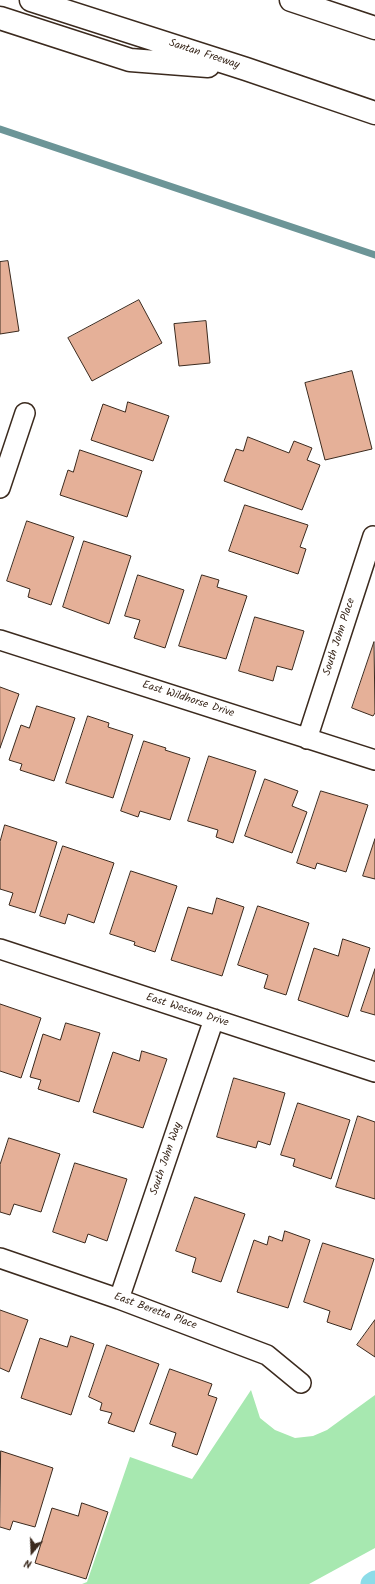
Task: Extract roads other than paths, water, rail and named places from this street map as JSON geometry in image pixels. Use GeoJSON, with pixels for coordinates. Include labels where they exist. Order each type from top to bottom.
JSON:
{"type":"FeatureCollection","features":[{"type":"Feature","properties":{"kind":"highway","name":"Santan Freeway"},"geometry":{"type":"LineString","coordinates":[[31,0],[246,69],[375,113]]}},
{"type":"Feature","properties":{"kind":"highway"},"geometry":{"type":"LineString","coordinates":[[291,0],[375,28]]}},
{"type":"Feature","properties":{"kind":"highway"},"geometry":{"type":"LineString","coordinates":[[311,0],[351,20]]}},
{"type":"Feature","properties":{"kind":"highway"},"geometry":{"type":"LineString","coordinates":[[0,18],[130,60],[246,69]]}},
{"type":"Feature","properties":{"kind":"street"},"geometry":{"type":"LineString","coordinates":[[0,488],[25,414]]}},
{"type":"Feature","properties":{"kind":"street","name":"South John Place"},"geometry":{"type":"LineString","coordinates":[[307,739],[373,536]]}},
{"type":"Feature","properties":{"kind":"street","name":"East Wildhorse Drive"},"geometry":{"type":"LineString","coordinates":[[0,640],[375,760]]}},
{"type":"Feature","properties":{"kind":"street","name":"East Wesson Drive"},"geometry":{"type":"LineString","coordinates":[[0,949],[375,1072]]}},
{"type":"Feature","properties":{"kind":"street","name":"South John Way"},"geometry":{"type":"LineString","coordinates":[[119,1299],[214,1019]]}},
{"type":"Feature","properties":{"kind":"street","name":"East Beretta Place"},"geometry":{"type":"LineString","coordinates":[[0,1258],[119,1299],[267,1355],[301,1383]]}},
{"type":"Feature","properties":{"kind":"waterway"},"geometry":{"type":"LineString","coordinates":[[0,129],[375,255]]}}]}
